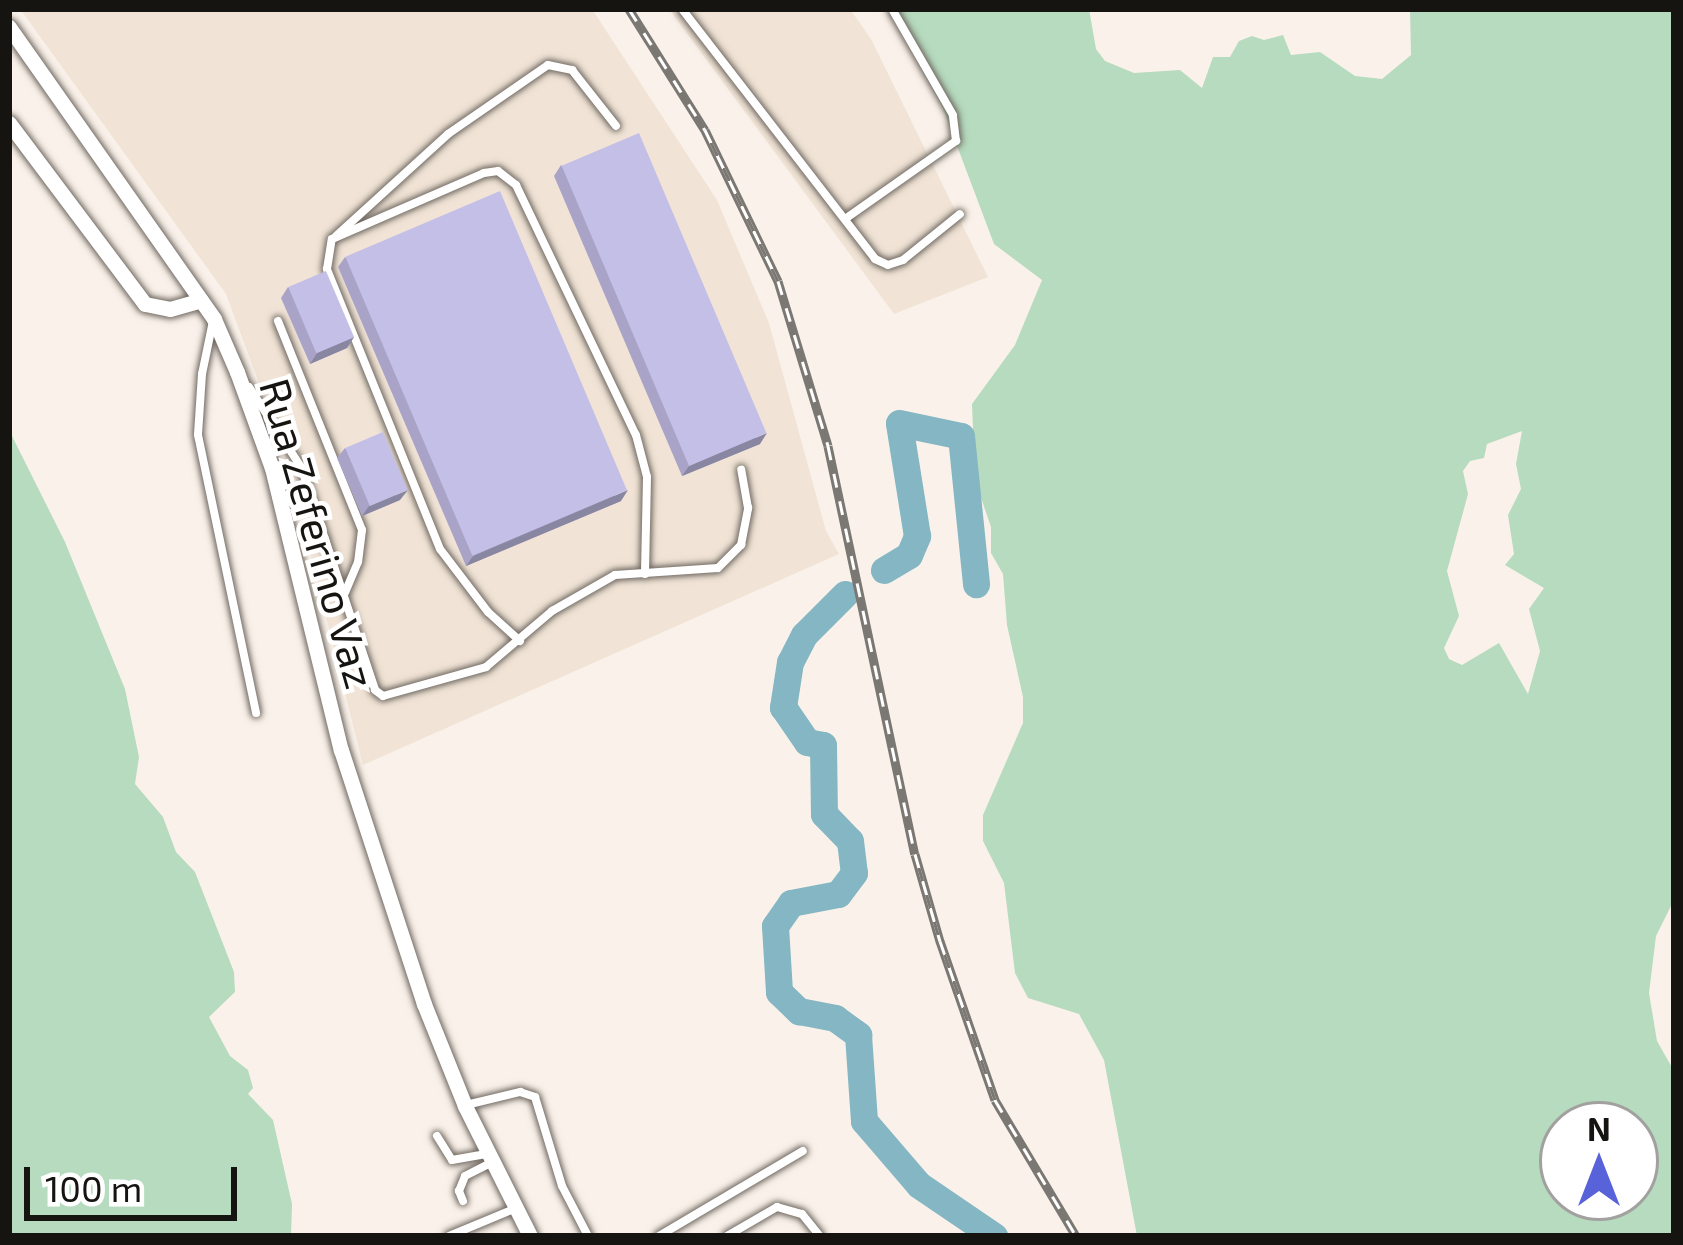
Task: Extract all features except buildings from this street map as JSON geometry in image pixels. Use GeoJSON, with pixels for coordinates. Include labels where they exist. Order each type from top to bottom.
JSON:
{"type":"FeatureCollection","features":[{"type":"Feature","properties":{"kind":"street","name":"Rua Zeferino Vaz"},"geometry":{"type":"LineString","coordinates":[[9,27],[201,300],[237,372],[272,468],[341,750],[424,1004],[465,1106],[530,1236]]}},
{"type":"Feature","properties":{"kind":"street"},"geometry":{"type":"LineString","coordinates":[[9,123],[145,304],[170,309],[201,300]]}},
{"type":"Feature","properties":{"kind":"lane"},"geometry":{"type":"LineString","coordinates":[[682,9],[875,259],[888,265],[903,260],[960,214]]}},
{"type":"Feature","properties":{"kind":"lane"},"geometry":{"type":"LineString","coordinates":[[845,219],[956,141],[953,116],[892,9]]}},
{"type":"Feature","properties":{"kind":"lane"},"geometry":{"type":"LineString","coordinates":[[520,641],[457,577],[440,549],[327,269],[332,239],[448,134],[548,64],[572,70],[616,126]]}},
{"type":"Feature","properties":{"kind":"lane"},"geometry":{"type":"LineString","coordinates":[[332,239],[484,173],[498,171],[516,184],[636,435],[647,477],[645,574]]}},
{"type":"Feature","properties":{"kind":"lane"},"geometry":{"type":"LineString","coordinates":[[214,320],[202,374],[202,467],[256,713]]}},
{"type":"Feature","properties":{"kind":"lane"},"geometry":{"type":"LineString","coordinates":[[278,321],[362,530],[358,562],[344,593]]}},
{"type":"Feature","properties":{"kind":"lane"},"geometry":{"type":"LineString","coordinates":[[237,372],[302,466],[375,690],[383,696],[486,668],[552,610],[615,575],[718,568],[741,545],[748,508],[741,470]]}},
{"type":"Feature","properties":{"kind":"lane"},"geometry":{"type":"LineString","coordinates":[[465,1106],[520,1092],[535,1097],[562,1186],[588,1236]]}},
{"type":"Feature","properties":{"kind":"lane"},"geometry":{"type":"LineString","coordinates":[[437,1136],[452,1160],[490,1158]]}},
{"type":"Feature","properties":{"kind":"lane"},"geometry":{"type":"LineString","coordinates":[[658,1236],[803,1151]]}},
{"type":"Feature","properties":{"kind":"lane"},"geometry":{"type":"LineString","coordinates":[[463,1201],[459,1191],[464,1177],[490,1158]]}},
{"type":"Feature","properties":{"kind":"lane"},"geometry":{"type":"LineString","coordinates":[[449,1236],[515,1208]]}},
{"type":"Feature","properties":{"kind":"lane"},"geometry":{"type":"LineString","coordinates":[[727,1236],[764,1212],[789,1208],[820,1236]]}},
{"type":"Feature","properties":{"kind":"shaded area"},"geometry":{"type":"Polygon","coordinates":[[[20,9],[592,9],[717,200],[769,323],[826,531],[839,554],[363,765],[286,456],[226,294],[20,9]]]}},
{"type":"Feature","properties":{"kind":"shaded area"},"geometry":{"type":"Polygon","coordinates":[[[669,9],[850,9],[871,39],[988,277],[894,314],[669,9]]]}},
{"type":"Feature","properties":{"kind":"green space"},"geometry":{"type":"Polygon","coordinates":[[[888,9],[1089,9],[1096,49],[1105,61],[1134,73],[1180,70],[1202,88],[1213,57],[1230,57],[1239,41],[1252,36],[1264,40],[1283,35],[1291,55],[1320,52],[1355,76],[1382,79],[1411,55],[1410,9],[1674,9],[1674,900],[1656,936],[1649,993],[1657,1041],[1674,1071],[1674,1236],[1137,1236],[1104,1060],[1079,1014],[1028,998],[1015,973],[1004,883],[983,841],[983,815],[1023,723],[1023,697],[1007,625],[1003,574],[991,553],[991,527],[975,480],[972,404],[1015,345],[1042,280],[994,244],[942,106],[888,9]],[[1522,431],[1487,444],[1484,458],[1470,461],[1463,471],[1468,494],[1447,571],[1459,616],[1444,648],[1449,659],[1462,665],[1499,643],[1528,694],[1540,651],[1529,609],[1544,588],[1505,565],[1514,554],[1508,515],[1521,489],[1516,464],[1522,431]]]}},
{"type":"Feature","properties":{"kind":"green space"},"geometry":{"type":"Polygon","coordinates":[[[9,430],[65,542],[125,689],[139,757],[135,784],[163,817],[176,852],[195,872],[234,972],[235,992],[209,1017],[230,1056],[248,1070],[253,1088],[248,1094],[273,1120],[292,1204],[291,1236],[9,1236],[9,430]]]}},
{"type":"Feature","properties":{"kind":"waterway"},"geometry":{"type":"LineString","coordinates":[[884,570],[909,555],[917,536],[899,423],[961,436],[976,584]]}},
{"type":"Feature","properties":{"kind":"waterway"},"geometry":{"type":"LineString","coordinates":[[845,594],[804,635],[790,662],[783,707],[807,742],[823,745],[824,814],[850,841],[854,873],[838,894],[791,903],[775,926],[779,992],[799,1011],[835,1018],[858,1035],[864,1121],[919,1185],[994,1236]]}},
{"type":"Feature","properties":{"kind":"railway"},"geometry":{"type":"LineString","coordinates":[[629,9],[705,130],[778,281],[828,446],[915,854],[940,941],[995,1100],[1076,1236]]}}]}
